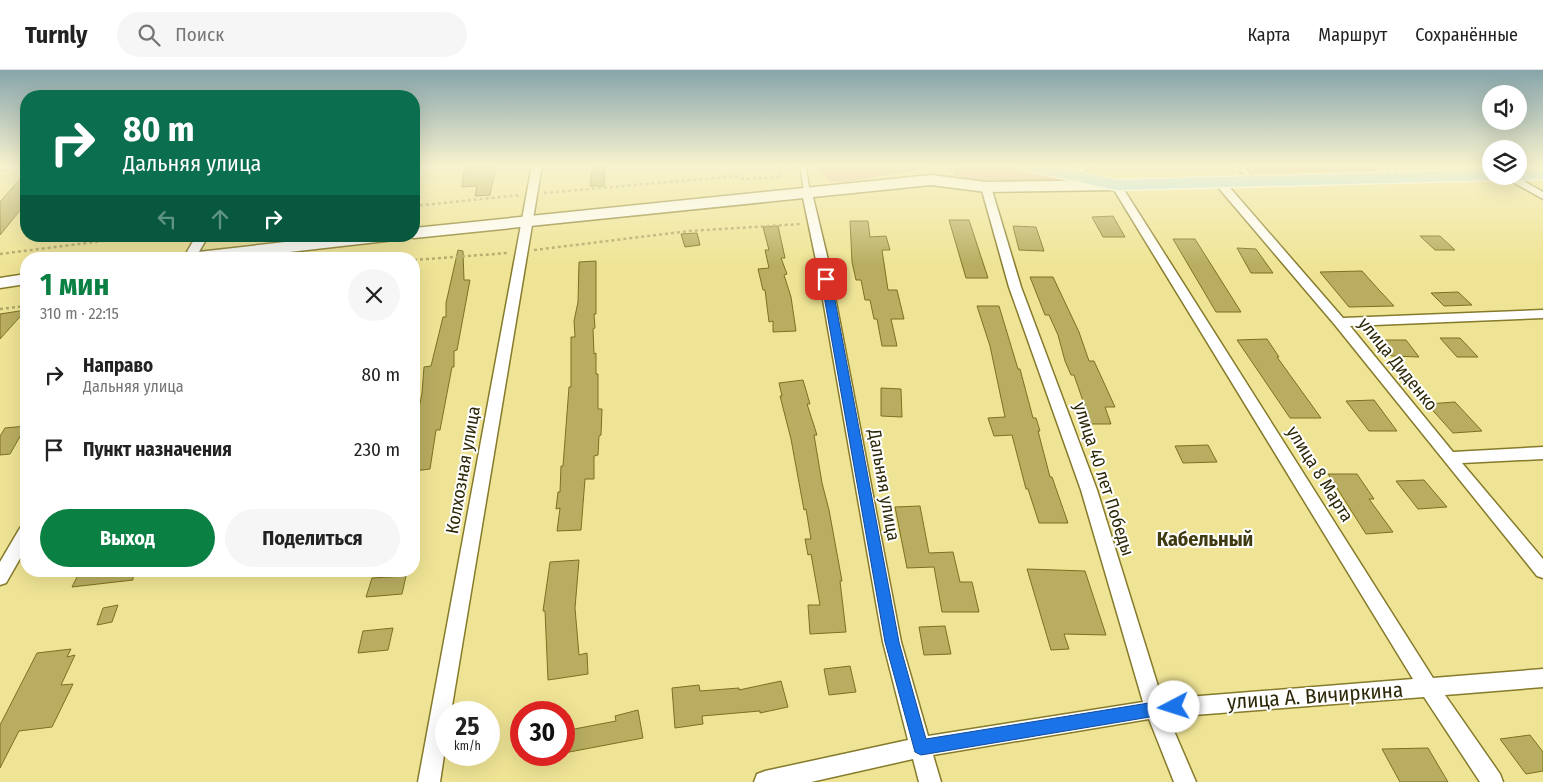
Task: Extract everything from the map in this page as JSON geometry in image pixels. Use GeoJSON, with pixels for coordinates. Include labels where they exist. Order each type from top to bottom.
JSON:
{"type":"FeatureCollection","features":[{"type":"Feature","properties":{"kind":"main road"},"geometry":{"type":"LineString","coordinates":[[420,232],[764,198]]}},
{"type":"Feature","properties":{"kind":"main road"},"geometry":{"type":"LineString","coordinates":[[241,252],[331,242]]}},
{"type":"Feature","properties":{"kind":"main road"},"geometry":{"type":"LineString","coordinates":[[0,282],[20,280]]}},
{"type":"Feature","properties":{"kind":"street","name":"Колхозная улица"},"geometry":{"type":"LineString","coordinates":[[429,782],[531,198]]}},
{"type":"Feature","properties":{"kind":"street","name":"Дальняя улица"},"geometry":{"type":"LineString","coordinates":[[809,198],[892,642],[930,782]]}},
{"type":"Feature","properties":{"kind":"street","name":"улица 40 лет Победы"},"geometry":{"type":"LineString","coordinates":[[989,198],[1015,287],[1089,490],[1155,709],[1185,782]]}},
{"type":"Feature","properties":{"kind":"street","name":"улица 8 Марта"},"geometry":{"type":"LineString","coordinates":[[1124,198],[1430,688],[1492,782]]}},
{"type":"Feature","properties":{"kind":"street","name":"улица Диденко"},"geometry":{"type":"LineString","coordinates":[[1233,198],[1340,322],[1448,458],[1543,571]]}},
{"type":"Feature","properties":{"kind":"street"},"geometry":{"type":"LineString","coordinates":[[1340,322],[1543,314]]}},
{"type":"Feature","properties":{"kind":"street"},"geometry":{"type":"LineString","coordinates":[[1448,458],[1543,452]]}},
{"type":"Feature","properties":{"kind":"street"},"geometry":{"type":"LineString","coordinates":[[0,578],[20,543]]}},
{"type":"Feature","properties":{"kind":"street","name":"улица А. Вичиркина"},"geometry":{"type":"LineString","coordinates":[[764,782],[921,747],[1155,709],[1543,678]]}},
{"type":"Feature","properties":{"kind":"path"},"geometry":{"type":"LineString","coordinates":[[420,205],[490,198]]}},
{"type":"Feature","properties":{"kind":"path"},"geometry":{"type":"LineString","coordinates":[[420,260],[521,252],[689,231],[814,224]]}},
{"type":"Feature","properties":{"kind":"path"},"geometry":{"type":"LineString","coordinates":[[0,254],[95,242]]}},
{"type":"Feature","properties":{"kind":"path"},"geometry":{"type":"LineString","coordinates":[[0,309],[20,307]]}},
{"type":"Feature","properties":{"kind":"building"},"geometry":{"type":"Polygon","coordinates":[[[3,198],[20,198],[20,210],[0,235],[0,202],[3,198]]]}},
{"type":"Feature","properties":{"kind":"building"},"geometry":{"type":"Polygon","coordinates":[[[1113,216],[1125,237],[1103,237],[1092,217],[1113,216]]]}},
{"type":"Feature","properties":{"kind":"building"},"geometry":{"type":"Polygon","coordinates":[[[949,220],[969,220],[988,278],[966,278],[949,220]]]}},
{"type":"Feature","properties":{"kind":"building"},"geometry":{"type":"Polygon","coordinates":[[[850,221],[868,221],[870,237],[886,236],[890,250],[882,250],[888,290],[897,290],[904,319],[891,319],[897,346],[882,346],[877,319],[874,319],[870,300],[865,300],[861,280],[856,280],[852,262],[850,221]]]}},
{"type":"Feature","properties":{"kind":"building"},"geometry":{"type":"Polygon","coordinates":[[[778,226],[785,258],[781,258],[787,274],[784,275],[791,297],[796,331],[773,332],[773,321],[769,322],[765,290],[763,290],[758,269],[769,268],[765,250],[769,250],[763,227],[778,226]]]}},
{"type":"Feature","properties":{"kind":"building"},"geometry":{"type":"Polygon","coordinates":[[[1013,226],[1036,227],[1044,251],[1019,250],[1013,226]]]}},
{"type":"Feature","properties":{"kind":"building"},"geometry":{"type":"Polygon","coordinates":[[[697,233],[700,245],[685,247],[681,234],[697,233]]]}},
{"type":"Feature","properties":{"kind":"building"},"geometry":{"type":"Polygon","coordinates":[[[1420,236],[1440,236],[1455,250],[1435,250],[1420,236]]]}},
{"type":"Feature","properties":{"kind":"building"},"geometry":{"type":"Polygon","coordinates":[[[1173,239],[1195,239],[1241,312],[1216,312],[1173,239]]]}},
{"type":"Feature","properties":{"kind":"building"},"geometry":{"type":"Polygon","coordinates":[[[1237,248],[1256,249],[1273,273],[1251,273],[1237,248]]]}},
{"type":"Feature","properties":{"kind":"building"},"geometry":{"type":"Polygon","coordinates":[[[458,250],[463,251],[464,280],[470,280],[457,350],[454,351],[454,367],[452,367],[440,430],[436,430],[430,469],[420,470],[420,403],[424,367],[431,366],[443,317],[446,317],[446,303],[458,250]]]}},
{"type":"Feature","properties":{"kind":"building"},"geometry":{"type":"Polygon","coordinates":[[[596,261],[596,314],[594,314],[595,328],[593,329],[596,374],[598,374],[598,409],[602,409],[601,435],[599,436],[598,455],[594,456],[594,479],[585,479],[581,530],[557,531],[560,508],[556,509],[558,492],[560,492],[561,466],[563,466],[569,387],[571,387],[571,337],[575,337],[574,321],[578,302],[579,262],[596,261]]]}},
{"type":"Feature","properties":{"kind":"building"},"geometry":{"type":"Polygon","coordinates":[[[1362,271],[1394,306],[1349,307],[1320,272],[1362,271]]]}},
{"type":"Feature","properties":{"kind":"building"},"geometry":{"type":"Polygon","coordinates":[[[1030,277],[1053,277],[1079,332],[1089,361],[1094,361],[1115,407],[1105,407],[1111,424],[1091,424],[1074,375],[1071,375],[1065,361],[1058,335],[1049,315],[1045,315],[1030,277]]]}},
{"type":"Feature","properties":{"kind":"building"},"geometry":{"type":"Polygon","coordinates":[[[1458,292],[1472,305],[1444,306],[1431,293],[1458,292]]]}},
{"type":"Feature","properties":{"kind":"building"},"geometry":{"type":"Polygon","coordinates":[[[977,306],[999,306],[1018,369],[1020,369],[1033,418],[1036,418],[1040,431],[1038,431],[1050,477],[1052,477],[1068,523],[1039,523],[1028,489],[1026,489],[1012,435],[994,436],[988,418],[1005,417],[990,346],[977,306]]]}},
{"type":"Feature","properties":{"kind":"building"},"geometry":{"type":"Polygon","coordinates":[[[20,311],[20,317],[0,339],[0,314],[20,311]]]}},
{"type":"Feature","properties":{"kind":"building"},"geometry":{"type":"Polygon","coordinates":[[[1440,338],[1460,338],[1478,357],[1457,357],[1440,338]]]}},
{"type":"Feature","properties":{"kind":"building"},"geometry":{"type":"Polygon","coordinates":[[[1267,339],[1279,357],[1277,357],[1321,418],[1290,418],[1237,340],[1267,339]]]}},
{"type":"Feature","properties":{"kind":"building"},"geometry":{"type":"Polygon","coordinates":[[[1378,340],[1406,340],[1419,357],[1391,356],[1378,340]]]}},
{"type":"Feature","properties":{"kind":"building"},"geometry":{"type":"Polygon","coordinates":[[[803,380],[810,404],[807,404],[817,435],[814,435],[822,483],[842,581],[840,581],[846,632],[810,634],[808,605],[820,605],[811,554],[808,555],[805,539],[811,539],[806,509],[804,510],[791,439],[780,396],[782,396],[779,383],[803,380]]]}},
{"type":"Feature","properties":{"kind":"building"},"geometry":{"type":"Polygon","coordinates":[[[881,388],[901,389],[902,417],[881,416],[881,388]]]}},
{"type":"Feature","properties":{"kind":"building"},"geometry":{"type":"Polygon","coordinates":[[[1374,400],[1397,431],[1369,431],[1346,401],[1374,400]]]}},
{"type":"Feature","properties":{"kind":"building"},"geometry":{"type":"Polygon","coordinates":[[[1455,402],[1482,431],[1453,433],[1427,404],[1455,402]]]}},
{"type":"Feature","properties":{"kind":"building"},"geometry":{"type":"Polygon","coordinates":[[[20,427],[20,436],[10,454],[0,455],[0,436],[5,428],[20,427]]]}},
{"type":"Feature","properties":{"kind":"building"},"geometry":{"type":"Polygon","coordinates":[[[1208,445],[1217,462],[1183,463],[1175,446],[1208,445]]]}},
{"type":"Feature","properties":{"kind":"building"},"geometry":{"type":"Polygon","coordinates":[[[1328,474],[1357,474],[1374,499],[1369,499],[1393,532],[1366,534],[1328,474]]]}},
{"type":"Feature","properties":{"kind":"building"},"geometry":{"type":"Polygon","coordinates":[[[1424,480],[1447,507],[1418,509],[1396,481],[1424,480]]]}},
{"type":"Feature","properties":{"kind":"building"},"geometry":{"type":"Polygon","coordinates":[[[920,506],[929,553],[953,552],[960,582],[972,582],[979,612],[942,612],[934,567],[907,568],[895,507],[920,506]]]}},
{"type":"Feature","properties":{"kind":"building"},"geometry":{"type":"Polygon","coordinates":[[[579,560],[575,608],[579,655],[587,653],[588,674],[548,680],[545,611],[543,611],[550,562],[579,560]]]}},
{"type":"Feature","properties":{"kind":"building"},"geometry":{"type":"Polygon","coordinates":[[[1027,569],[1085,571],[1106,635],[1064,634],[1069,649],[1051,650],[1027,569]]]}},
{"type":"Feature","properties":{"kind":"building"},"geometry":{"type":"Polygon","coordinates":[[[77,577],[133,577],[133,580],[72,587],[77,577]]]}},
{"type":"Feature","properties":{"kind":"building"},"geometry":{"type":"Polygon","coordinates":[[[406,577],[402,594],[366,597],[372,578],[406,577]]]}},
{"type":"Feature","properties":{"kind":"building"},"geometry":{"type":"Polygon","coordinates":[[[118,605],[112,622],[97,625],[103,608],[118,605]]]}},
{"type":"Feature","properties":{"kind":"building"},"geometry":{"type":"Polygon","coordinates":[[[945,626],[951,654],[924,655],[919,627],[945,626]]]}},
{"type":"Feature","properties":{"kind":"building"},"geometry":{"type":"Polygon","coordinates":[[[393,628],[388,650],[358,653],[363,631],[393,628]]]}},
{"type":"Feature","properties":{"kind":"building"},"geometry":{"type":"Polygon","coordinates":[[[71,649],[67,657],[75,655],[61,685],[73,684],[52,727],[19,731],[0,768],[0,725],[37,653],[71,649]]]}},
{"type":"Feature","properties":{"kind":"building"},"geometry":{"type":"Polygon","coordinates":[[[850,666],[856,692],[829,695],[824,669],[850,666]]]}},
{"type":"Feature","properties":{"kind":"building"},"geometry":{"type":"Polygon","coordinates":[[[781,681],[788,707],[760,713],[760,711],[702,716],[703,724],[675,728],[672,688],[699,685],[700,691],[739,688],[739,690],[781,681]]]}},
{"type":"Feature","properties":{"kind":"building"},"geometry":{"type":"Polygon","coordinates":[[[638,710],[643,738],[575,751],[575,729],[616,721],[615,716],[638,710]]]}},
{"type":"Feature","properties":{"kind":"building"},"geometry":{"type":"Polygon","coordinates":[[[1530,735],[1543,752],[1543,771],[1526,774],[1500,739],[1530,735]]]}},
{"type":"Feature","properties":{"kind":"building"},"geometry":{"type":"Polygon","coordinates":[[[1428,748],[1448,782],[1400,782],[1382,749],[1428,748]]]}},
{"type":"Feature","properties":{"kind":"district","name":"Кабельный"},"geometry":{"type":"Point","coordinates":[1205,539]}},
{"type":"Feature","properties":{"kind":"route"},"geometry":{"type":"LineString","coordinates":[[826,279],[892,642],[921,747],[1174,707]]}}]}
